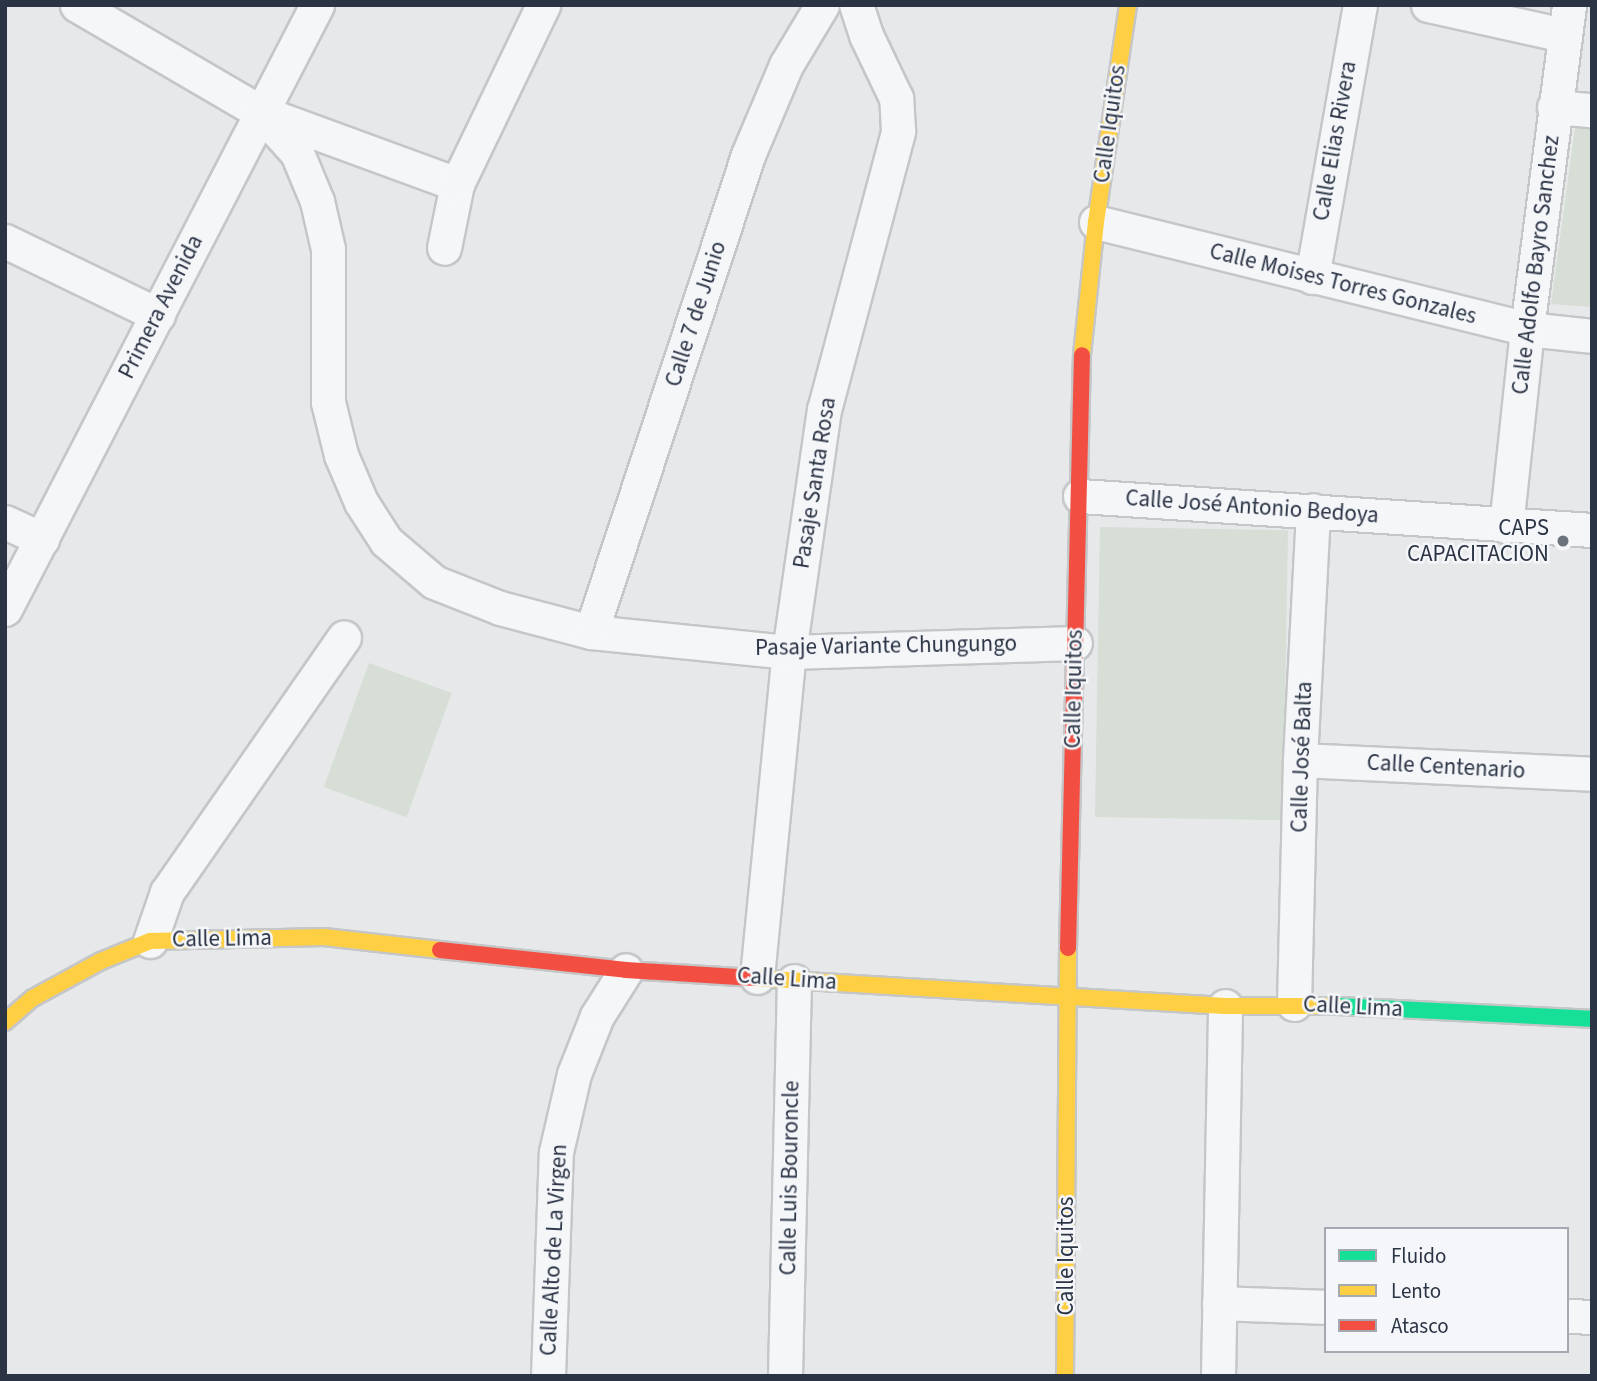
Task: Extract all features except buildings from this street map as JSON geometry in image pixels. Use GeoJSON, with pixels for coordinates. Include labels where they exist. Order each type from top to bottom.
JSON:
{"type":"FeatureCollection","features":[{"type":"Feature","properties":{"kind":"street"},"geometry":{"type":"LineString","coordinates":[[78,5],[260,112],[457,184]]}},
{"type":"Feature","properties":{"kind":"street","name":"Primera Avenida"},"geometry":{"type":"LineString","coordinates":[[5,609],[317,5]]}},
{"type":"Feature","properties":{"kind":"street"},"geometry":{"type":"LineString","coordinates":[[444,248],[457,184],[543,5]]}},
{"type":"Feature","properties":{"kind":"street","name":"Calle 7 de Junio"},"geometry":{"type":"LineString","coordinates":[[591,632],[748,155],[786,65],[822,5]]}},
{"type":"Feature","properties":{"kind":"street","name":"Pasaje Santa Rosa"},"geometry":{"type":"LineString","coordinates":[[757,976],[789,652],[824,410],[898,131],[896,98],[866,35],[856,5]]}},
{"type":"Feature","properties":{"kind":"street","name":"Calle Iquitos"},"geometry":{"type":"LineString","coordinates":[[1065,1376],[1067,995],[1081,360],[1096,222],[1128,5]]}},
{"type":"Feature","properties":{"kind":"street","name":"Calle Elias Rivera"},"geometry":{"type":"LineString","coordinates":[[1312,277],[1360,5]]}},
{"type":"Feature","properties":{"kind":"street"},"geometry":{"type":"LineString","coordinates":[[1428,5],[1566,20]]}},
{"type":"Feature","properties":{"kind":"street","name":"Calle Adolfo Bayro Sanchez"},"geometry":{"type":"LineString","coordinates":[[1506,526],[1527,329],[1566,20]]}},
{"type":"Feature","properties":{"kind":"street"},"geometry":{"type":"LineString","coordinates":[[1554,107],[1592,110]]}},
{"type":"Feature","properties":{"kind":"street","name":"Pasaje Variante Chungungo"},"geometry":{"type":"LineString","coordinates":[[260,112],[297,152],[317,201],[328,249],[328,402],[341,454],[361,502],[386,541],[434,582],[500,608],[591,632],[789,652],[1075,643]]}},
{"type":"Feature","properties":{"kind":"street","name":"Calle Moises Torres Gonzales"},"geometry":{"type":"LineString","coordinates":[[1096,222],[1527,329],[1592,336]]}},
{"type":"Feature","properties":{"kind":"street"},"geometry":{"type":"LineString","coordinates":[[5,241],[158,315]]}},
{"type":"Feature","properties":{"kind":"street","name":"Calle José Antonio Bedoya"},"geometry":{"type":"LineString","coordinates":[[1080,496],[1592,530]]}},
{"type":"Feature","properties":{"kind":"street","name":"Calle José Balta"},"geometry":{"type":"LineString","coordinates":[[1294,1004],[1300,760],[1313,510]]}},
{"type":"Feature","properties":{"kind":"street"},"geometry":{"type":"LineString","coordinates":[[5,523],[41,539]]}},
{"type":"Feature","properties":{"kind":"street"},"geometry":{"type":"LineString","coordinates":[[150,941],[167,892],[344,637]]}},
{"type":"Feature","properties":{"kind":"street","name":"Calle Centenario"},"geometry":{"type":"LineString","coordinates":[[1300,760],[1592,774]]}},
{"type":"Feature","properties":{"kind":"street","name":"Calle Lima"},"geometry":{"type":"LineString","coordinates":[[5,1021],[33,998],[101,961],[150,941],[324,937],[626,970],[757,976],[794,981],[1225,1006],[1294,1004],[1592,1019]]}},
{"type":"Feature","properties":{"kind":"street","name":"Calle Alto de La Virgen"},"geometry":{"type":"LineString","coordinates":[[548,1376],[556,1152],[574,1074],[597,1016],[626,970]]}},
{"type":"Feature","properties":{"kind":"street","name":"Calle Luis Bouroncle"},"geometry":{"type":"LineString","coordinates":[[785,1376],[794,981]]}},
{"type":"Feature","properties":{"kind":"street"},"geometry":{"type":"LineString","coordinates":[[1218,1376],[1225,1006]]}},
{"type":"Feature","properties":{"kind":"street"},"geometry":{"type":"LineString","coordinates":[[1219,1304],[1324,1307]]}},
{"type":"Feature","properties":{"kind":"street"},"geometry":{"type":"LineString","coordinates":[[1569,1316],[1592,1317]]}},
{"type":"Feature","properties":{"kind":"shaded area"},"geometry":{"type":"Polygon","coordinates":[[[1578,106],[1592,107],[1592,307],[1551,304],[1578,106]]]}},
{"type":"Feature","properties":{"kind":"shaded area"},"geometry":{"type":"Polygon","coordinates":[[[1100,527],[1288,530],[1283,820],[1095,817],[1100,527]]]}},
{"type":"Feature","properties":{"kind":"shaded area"},"geometry":{"type":"Polygon","coordinates":[[[369,663],[452,693],[407,817],[324,787],[369,663]]]}},
{"type":"Feature","properties":{"kind":"traffic: fast"},"geometry":{"type":"LineString","coordinates":[[1336,1006],[1592,1019]]}},
{"type":"Feature","properties":{"kind":"traffic: slow"},"geometry":{"type":"LineString","coordinates":[[1082,355],[1096,222],[1128,5]]}},
{"type":"Feature","properties":{"kind":"traffic: slow"},"geometry":{"type":"LineString","coordinates":[[5,1022],[33,998],[101,961],[150,941],[324,937],[440,950]]}},
{"type":"Feature","properties":{"kind":"traffic: slow"},"geometry":{"type":"LineString","coordinates":[[1065,1376],[1068,948]]}},
{"type":"Feature","properties":{"kind":"traffic: slow"},"geometry":{"type":"LineString","coordinates":[[754,978],[1225,1006],[1336,1006]]}},
{"type":"Feature","properties":{"kind":"traffic: jam"},"geometry":{"type":"LineString","coordinates":[[1068,948],[1082,355]]}},
{"type":"Feature","properties":{"kind":"traffic: jam"},"geometry":{"type":"LineString","coordinates":[[440,950],[626,970],[754,978]]}},
{"type":"Feature","properties":{"kind":"place","name":"CAPS CAPACITACION"},"geometry":{"type":"Point","coordinates":[1563,541]}}]}
